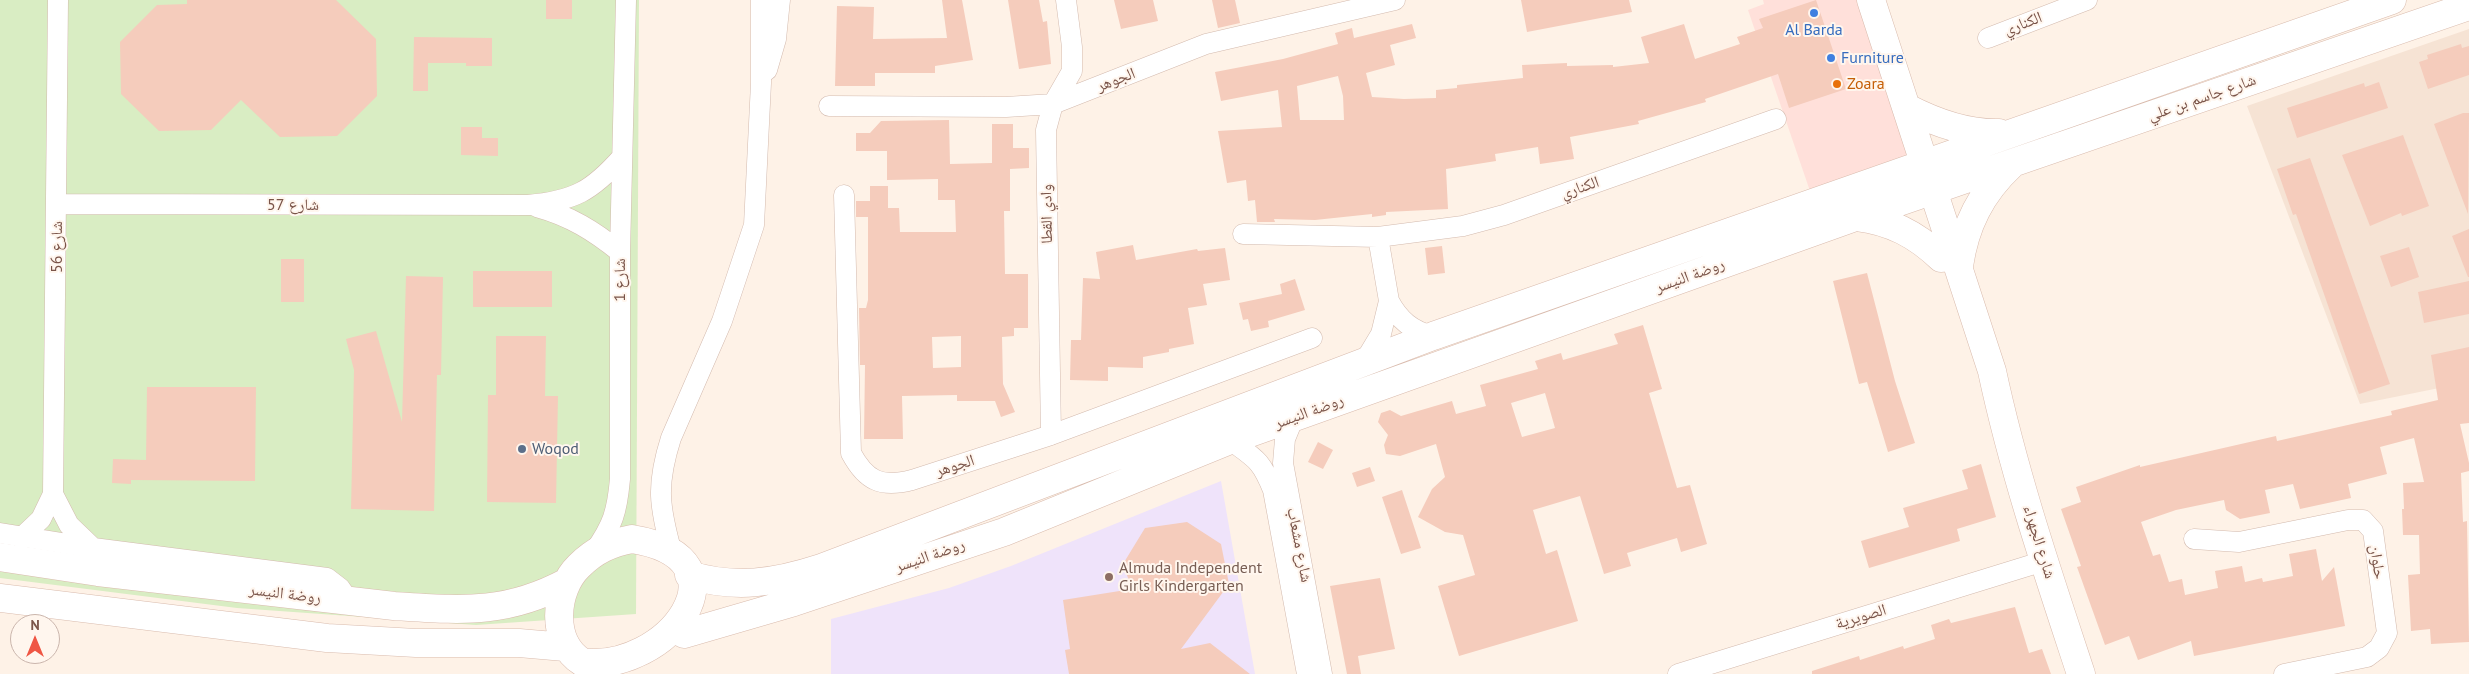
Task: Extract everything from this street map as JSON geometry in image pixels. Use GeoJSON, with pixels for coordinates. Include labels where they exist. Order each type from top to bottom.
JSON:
{"type":"FeatureCollection","features":[{"type":"Feature","properties":{"kind":"street","name":"شارع 56"},"geometry":{"type":"LineString","coordinates":[[21,538],[41,519],[53,494],[58,0]]}},
{"type":"Feature","properties":{"kind":"street","name":"شارع 1"},"geometry":{"type":"LineString","coordinates":[[593,554],[610,530],[615,515],[620,479],[620,252],[626,0]]}},
{"type":"Feature","properties":{"kind":"street"},"geometry":{"type":"LineString","coordinates":[[0,598],[335,638],[416,643],[519,643],[579,661],[599,670],[619,674],[652,668],[672,650],[684,634],[691,608],[692,595],[688,575],[672,552],[662,515],[660,492],[662,472],[671,438],[722,321],[754,225],[761,83],[761,0]]}},
{"type":"Feature","properties":{"kind":"street"},"geometry":{"type":"LineString","coordinates":[[761,83],[772,56],[776,39],[780,0]]}},
{"type":"Feature","properties":{"kind":"street","name":"وادي القطا"},"geometry":{"type":"LineString","coordinates":[[1051,435],[1046,130],[1052,104],[1072,71],[1072,46],[1066,0]]}},
{"type":"Feature","properties":{"kind":"street","name":"الجوهر"},"geometry":{"type":"LineString","coordinates":[[829,106],[1006,107],[1052,104],[1206,44],[1395,0]]}},
{"type":"Feature","properties":{"kind":"street","name":"شارع الجهراء"},"geometry":{"type":"LineString","coordinates":[[1872,0],[1907,108],[1919,165],[1950,262],[1992,371],[2000,410],[2044,561],[2081,674]]}},
{"type":"Feature","properties":{"kind":"street","name":"الكناري"},"geometry":{"type":"LineString","coordinates":[[1988,38],[2087,0]]}},
{"type":"Feature","properties":{"kind":"street","name":"شارع جاسم بن علي"},"geometry":{"type":"LineString","coordinates":[[1919,165],[2387,1]]}},
{"type":"Feature","properties":{"kind":"street","name":"شارع جاسم بن علي"},"geometry":{"type":"LineString","coordinates":[[1928,192],[2469,6]]}},
{"type":"Feature","properties":{"kind":"street"},"geometry":{"type":"LineString","coordinates":[[1907,108],[1945,125],[1966,130],[1987,133],[2013,133]]}},
{"type":"Feature","properties":{"kind":"street","name":"الكناري"},"geometry":{"type":"LineString","coordinates":[[1243,234],[1378,237],[1464,226],[1504,215],[1776,119]]}},
{"type":"Feature","properties":{"kind":"street","name":"شارع 57"},"geometry":{"type":"LineString","coordinates":[[57,204],[528,205],[556,202],[582,193],[604,178],[622,157]]}},
{"type":"Feature","properties":{"kind":"street"},"geometry":{"type":"LineString","coordinates":[[1855,217],[1879,221],[1902,229],[1950,262],[1962,246],[1976,208],[1986,191],[2014,162]]}},
{"type":"Feature","properties":{"kind":"street","name":"روضة النيسر"},"geometry":{"type":"LineString","coordinates":[[688,575],[728,584],[750,584],[791,578],[1363,364],[1433,336],[1919,165]]}},
{"type":"Feature","properties":{"kind":"street","name":"روضة النيسر"},"geometry":{"type":"LineString","coordinates":[[684,634],[794,602],[1004,532],[1230,440],[1928,192]]}},
{"type":"Feature","properties":{"kind":"street","name":"الجوهر"},"geometry":{"type":"LineString","coordinates":[[844,195],[850,453],[860,469],[875,481],[894,485],[1051,435],[1312,338]]}},
{"type":"Feature","properties":{"kind":"street","name":"شارع 57"},"geometry":{"type":"LineString","coordinates":[[528,205],[562,214],[593,230],[620,252]]}},
{"type":"Feature","properties":{"kind":"street"},"geometry":{"type":"LineString","coordinates":[[1378,237],[1389,301],[1400,318],[1407,324],[1415,330],[1433,336]]}},
{"type":"Feature","properties":{"kind":"street"},"geometry":{"type":"LineString","coordinates":[[1363,364],[1381,334],[1389,301]]}},
{"type":"Feature","properties":{"kind":"street","name":"شارع مشعاب"},"geometry":{"type":"LineString","coordinates":[[1294,418],[1284,438],[1283,463],[1322,674]]}},
{"type":"Feature","properties":{"kind":"street","name":"شارع مشعاب"},"geometry":{"type":"LineString","coordinates":[[1230,440],[1256,459],[1264,468],[1273,490],[1307,674]]}},
{"type":"Feature","properties":{"kind":"street","name":"شارع 56"},"geometry":{"type":"LineString","coordinates":[[53,494],[69,525],[93,548]]}},
{"type":"Feature","properties":{"kind":"street","name":"حلوان"},"geometry":{"type":"LineString","coordinates":[[2194,539],[2239,542],[2348,520],[2363,520],[2373,531],[2386,634],[2379,648],[2367,657],[2284,674]]}},
{"type":"Feature","properties":{"kind":"street"},"geometry":{"type":"LineString","coordinates":[[0,533],[21,538],[93,548],[327,578],[340,588],[349,601]]}},
{"type":"Feature","properties":{"kind":"street"},"geometry":{"type":"LineString","coordinates":[[579,661],[560,626],[560,604],[567,582],[578,567],[593,554],[611,543],[632,539],[653,542],[672,552]]}},
{"type":"Feature","properties":{"kind":"street","name":"روضة النيسر"},"geometry":{"type":"LineString","coordinates":[[0,558],[98,572],[349,601],[438,609],[499,607],[523,602],[567,582]]}},
{"type":"Feature","properties":{"kind":"street","name":"الصويرية"},"geometry":{"type":"LineString","coordinates":[[1678,674],[2044,561]]}},
{"type":"Feature","properties":{"kind":"shaded area"},"geometry":{"type":"Polygon","coordinates":[[[1763,0],[1857,0],[1910,158],[1811,194],[1748,10],[1764,4],[1763,0]]]}},
{"type":"Feature","properties":{"kind":"shaded area"},"geometry":{"type":"Polygon","coordinates":[[[2469,29],[2469,382],[2360,404],[2247,106],[2469,29]]]}},
{"type":"Feature","properties":{"kind":"shaded area","name":"Almuda Independent Girls Kindergarten"},"geometry":{"type":"Polygon","coordinates":[[[1221,481],[1255,674],[831,674],[831,619],[949,588],[1011,566],[1221,481]]]}},
{"type":"Feature","properties":{"kind":"green space"},"geometry":{"type":"Polygon","coordinates":[[[0,0],[639,0],[636,614],[476,625],[237,608],[0,578],[0,0]]]}},
{"type":"Feature","properties":{"kind":"building"},"geometry":{"type":"Polygon","coordinates":[[[187,0],[336,0],[376,39],[377,96],[337,136],[280,137],[241,100],[211,130],[159,131],[121,94],[120,42],[157,5],[187,4],[187,0]]]}},
{"type":"Feature","properties":{"kind":"building"},"geometry":{"type":"Polygon","coordinates":[[[546,0],[572,0],[572,19],[546,19],[546,0]]]}},
{"type":"Feature","properties":{"kind":"building"},"geometry":{"type":"Polygon","coordinates":[[[942,0],[962,0],[973,60],[935,66],[935,73],[875,73],[875,86],[835,86],[837,6],[874,7],[873,39],[947,38],[942,0]]]}},
{"type":"Feature","properties":{"kind":"building"},"geometry":{"type":"Polygon","coordinates":[[[1008,0],[1039,0],[1043,22],[1047,21],[1051,64],[1019,69],[1008,0]]]}},
{"type":"Feature","properties":{"kind":"building"},"geometry":{"type":"Polygon","coordinates":[[[1114,0],[1153,0],[1158,21],[1121,29],[1114,0]]]}},
{"type":"Feature","properties":{"kind":"building"},"geometry":{"type":"Polygon","coordinates":[[[1212,0],[1235,0],[1240,23],[1218,28],[1212,0]]]}},
{"type":"Feature","properties":{"kind":"building"},"geometry":{"type":"Polygon","coordinates":[[[1521,0],[1629,0],[1632,12],[1527,32],[1521,0]]]}},
{"type":"Feature","properties":{"kind":"building"},"geometry":{"type":"Polygon","coordinates":[[[1816,0],[1846,89],[1789,108],[1778,74],[1705,99],[1706,102],[1638,121],[1639,124],[1570,137],[1574,159],[1540,164],[1538,147],[1495,154],[1496,161],[1446,169],[1448,209],[1386,212],[1386,215],[1372,217],[1372,214],[1315,220],[1274,219],[1275,222],[1257,222],[1255,200],[1248,201],[1246,180],[1227,183],[1218,131],[1282,127],[1278,90],[1221,101],[1215,72],[1283,59],[1338,44],[1335,33],[1352,28],[1354,38],[1412,24],[1416,38],[1390,45],[1395,65],[1366,73],[1372,97],[1436,98],[1436,90],[1457,88],[1457,85],[1523,78],[1522,65],[1567,63],[1567,66],[1613,65],[1613,67],[1649,63],[1641,37],[1684,24],[1695,59],[1740,44],[1737,37],[1763,28],[1759,19],[1816,0]],[[1338,76],[1297,86],[1300,120],[1344,120],[1343,96],[1338,76]]]}},
{"type":"Feature","properties":{"kind":"building"},"geometry":{"type":"Polygon","coordinates":[[[414,37],[492,38],[492,66],[466,66],[466,63],[428,63],[428,91],[413,91],[414,37]]]}},
{"type":"Feature","properties":{"kind":"building"},"geometry":{"type":"Polygon","coordinates":[[[2461,44],[2462,48],[2469,46],[2469,75],[2428,89],[2419,62],[2428,59],[2427,55],[2461,44]]]}},
{"type":"Feature","properties":{"kind":"building"},"geometry":{"type":"Polygon","coordinates":[[[2379,82],[2388,108],[2297,138],[2287,108],[2364,83],[2365,87],[2379,82]]]}},
{"type":"Feature","properties":{"kind":"building"},"geometry":{"type":"Polygon","coordinates":[[[2463,113],[2469,113],[2468,214],[2434,124],[2463,113]]]}},
{"type":"Feature","properties":{"kind":"building"},"geometry":{"type":"Polygon","coordinates":[[[949,120],[950,164],[992,163],[992,124],[1013,124],[1013,148],[1029,148],[1029,168],[1010,169],[1010,211],[1004,211],[1005,274],[1028,274],[1028,328],[1014,328],[1014,336],[1002,337],[1003,384],[1015,412],[1001,417],[995,401],[957,401],[957,395],[902,396],[903,439],[864,439],[865,365],[860,365],[859,308],[866,308],[868,300],[868,217],[856,217],[856,201],[870,201],[870,186],[888,186],[888,208],[899,208],[900,232],[956,232],[955,200],[938,200],[938,179],[887,180],[887,151],[856,151],[856,133],[870,133],[881,121],[949,120]],[[961,336],[932,337],[933,368],[961,367],[961,336]]]}},
{"type":"Feature","properties":{"kind":"building"},"geometry":{"type":"Polygon","coordinates":[[[461,127],[482,127],[482,138],[498,138],[498,156],[461,155],[461,127]]]}},
{"type":"Feature","properties":{"kind":"building"},"geometry":{"type":"Polygon","coordinates":[[[2403,135],[2429,206],[2402,216],[2401,213],[2370,226],[2342,155],[2403,135]]]}},
{"type":"Feature","properties":{"kind":"building"},"geometry":{"type":"Polygon","coordinates":[[[2310,158],[2390,384],[2359,394],[2296,214],[2293,215],[2277,169],[2310,158]]]}},
{"type":"Feature","properties":{"kind":"building"},"geometry":{"type":"Polygon","coordinates":[[[2469,229],[2469,277],[2468,277],[2452,236],[2469,229]]]}},
{"type":"Feature","properties":{"kind":"building"},"geometry":{"type":"Polygon","coordinates":[[[1133,245],[1136,260],[1197,249],[1198,251],[1225,248],[1230,280],[1203,284],[1207,305],[1188,308],[1194,344],[1169,349],[1169,352],[1143,357],[1143,368],[1108,367],[1108,381],[1070,380],[1071,340],[1081,340],[1083,278],[1100,279],[1096,252],[1133,245]]]}},
{"type":"Feature","properties":{"kind":"building"},"geometry":{"type":"Polygon","coordinates":[[[1442,246],[1445,273],[1428,275],[1425,248],[1442,246]]]}},
{"type":"Feature","properties":{"kind":"building"},"geometry":{"type":"Polygon","coordinates":[[[2409,247],[2419,277],[2391,287],[2380,256],[2409,247]]]}},
{"type":"Feature","properties":{"kind":"building"},"geometry":{"type":"Polygon","coordinates":[[[281,259],[304,259],[304,302],[281,302],[281,259]]]}},
{"type":"Feature","properties":{"kind":"building"},"geometry":{"type":"Polygon","coordinates":[[[473,271],[552,271],[552,307],[473,307],[473,271]]]}},
{"type":"Feature","properties":{"kind":"building"},"geometry":{"type":"Polygon","coordinates":[[[1867,273],[1895,381],[1915,443],[1888,452],[1867,382],[1859,384],[1833,281],[1867,273]]]}},
{"type":"Feature","properties":{"kind":"building"},"geometry":{"type":"Polygon","coordinates":[[[406,276],[443,277],[441,375],[437,375],[434,511],[351,509],[354,370],[346,339],[376,331],[402,422],[406,276]]]}},
{"type":"Feature","properties":{"kind":"building"},"geometry":{"type":"Polygon","coordinates":[[[1295,279],[1305,310],[1268,321],[1269,327],[1251,331],[1248,319],[1243,320],[1239,303],[1282,294],[1280,284],[1295,279]]]}},
{"type":"Feature","properties":{"kind":"building"},"geometry":{"type":"Polygon","coordinates":[[[2469,281],[2469,314],[2424,323],[2418,292],[2469,281]]]}},
{"type":"Feature","properties":{"kind":"building"},"geometry":{"type":"Polygon","coordinates":[[[1643,325],[1662,389],[1649,393],[1677,488],[1690,485],[1707,544],[1681,552],[1677,538],[1627,553],[1631,566],[1604,574],[1580,496],[1533,510],[1546,554],[1557,550],[1578,621],[1459,656],[1438,586],[1475,575],[1463,535],[1445,532],[1418,517],[1432,489],[1445,477],[1436,444],[1400,456],[1386,454],[1384,445],[1388,435],[1378,422],[1381,413],[1390,410],[1401,416],[1452,401],[1456,414],[1486,406],[1480,385],[1538,369],[1535,361],[1561,353],[1563,360],[1618,344],[1614,334],[1643,325]],[[1545,393],[1511,403],[1522,437],[1555,428],[1545,393]]]}},
{"type":"Feature","properties":{"kind":"building","name":"Woqod"},"geometry":{"type":"Polygon","coordinates":[[[496,336],[546,336],[545,396],[558,396],[556,503],[487,502],[488,395],[496,395],[496,336]]]}},
{"type":"Feature","properties":{"kind":"building"},"geometry":{"type":"Polygon","coordinates":[[[2469,347],[2469,423],[2460,424],[2469,463],[2469,471],[2461,473],[2463,522],[2467,521],[2469,642],[2431,644],[2430,629],[2411,631],[2408,575],[2420,574],[2419,535],[2403,535],[2402,509],[2404,509],[2403,483],[2424,482],[2414,438],[2380,447],[2387,474],[2348,484],[2351,498],[2300,509],[2293,484],[2265,490],[2270,513],[2240,519],[2226,510],[2224,500],[2176,510],[2141,522],[2153,556],[2160,554],[2169,582],[2182,579],[2185,595],[2218,588],[2215,571],[2242,566],[2245,582],[2262,578],[2263,582],[2293,576],[2289,554],[2316,549],[2322,581],[2334,567],[2345,626],[2194,656],[2191,641],[2138,660],[2129,636],[2105,645],[2077,567],[2081,566],[2061,509],[2081,502],[2076,487],[2140,465],[2140,467],[2276,436],[2277,441],[2392,415],[2391,411],[2438,400],[2431,355],[2469,347]]]}},
{"type":"Feature","properties":{"kind":"building"},"geometry":{"type":"Polygon","coordinates":[[[147,387],[256,387],[255,481],[131,480],[131,484],[112,483],[113,459],[146,460],[147,387]]]}},
{"type":"Feature","properties":{"kind":"building"},"geometry":{"type":"Polygon","coordinates":[[[1318,442],[1333,450],[1323,469],[1308,462],[1318,442]]]}},
{"type":"Feature","properties":{"kind":"building"},"geometry":{"type":"Polygon","coordinates":[[[1981,464],[1996,517],[1957,529],[1960,541],[1869,568],[1861,541],[1909,527],[1903,508],[1968,489],[1962,470],[1981,464]]]}},
{"type":"Feature","properties":{"kind":"building"},"geometry":{"type":"Polygon","coordinates":[[[1370,467],[1375,481],[1357,487],[1352,473],[1370,467]]]}},
{"type":"Feature","properties":{"kind":"building"},"geometry":{"type":"Polygon","coordinates":[[[1402,490],[1421,548],[1401,554],[1382,497],[1402,490]]]}},
{"type":"Feature","properties":{"kind":"building"},"geometry":{"type":"Polygon","coordinates":[[[1187,522],[1221,544],[1229,584],[1181,649],[1210,643],[1250,674],[1069,674],[1065,650],[1070,649],[1063,600],[1132,589],[1123,564],[1145,528],[1187,522]]]}},
{"type":"Feature","properties":{"kind":"building"},"geometry":{"type":"Polygon","coordinates":[[[1380,578],[1395,649],[1358,656],[1361,674],[1347,674],[1330,586],[1380,578]]]}},
{"type":"Feature","properties":{"kind":"building"},"geometry":{"type":"Polygon","coordinates":[[[2015,607],[2029,653],[2042,649],[2051,674],[1812,674],[1812,671],[1859,656],[1860,660],[1903,646],[1904,649],[1935,639],[1931,625],[1949,619],[1951,623],[2015,607]]]}},
{"type":"Feature","properties":{"kind":"place","name":"Al Barda"},"geometry":{"type":"Point","coordinates":[1814,13]}},
{"type":"Feature","properties":{"kind":"place","name":"Furniture"},"geometry":{"type":"Point","coordinates":[1831,58]}},
{"type":"Feature","properties":{"kind":"place","name":"Zoara"},"geometry":{"type":"Point","coordinates":[1837,84]}},
{"type":"Feature","properties":{"kind":"place","name":"Woqod"},"geometry":{"type":"Point","coordinates":[522,449]}},
{"type":"Feature","properties":{"kind":"place","name":"Almuda Independent Girls Kindergarten"},"geometry":{"type":"Point","coordinates":[1109,577]}}]}
